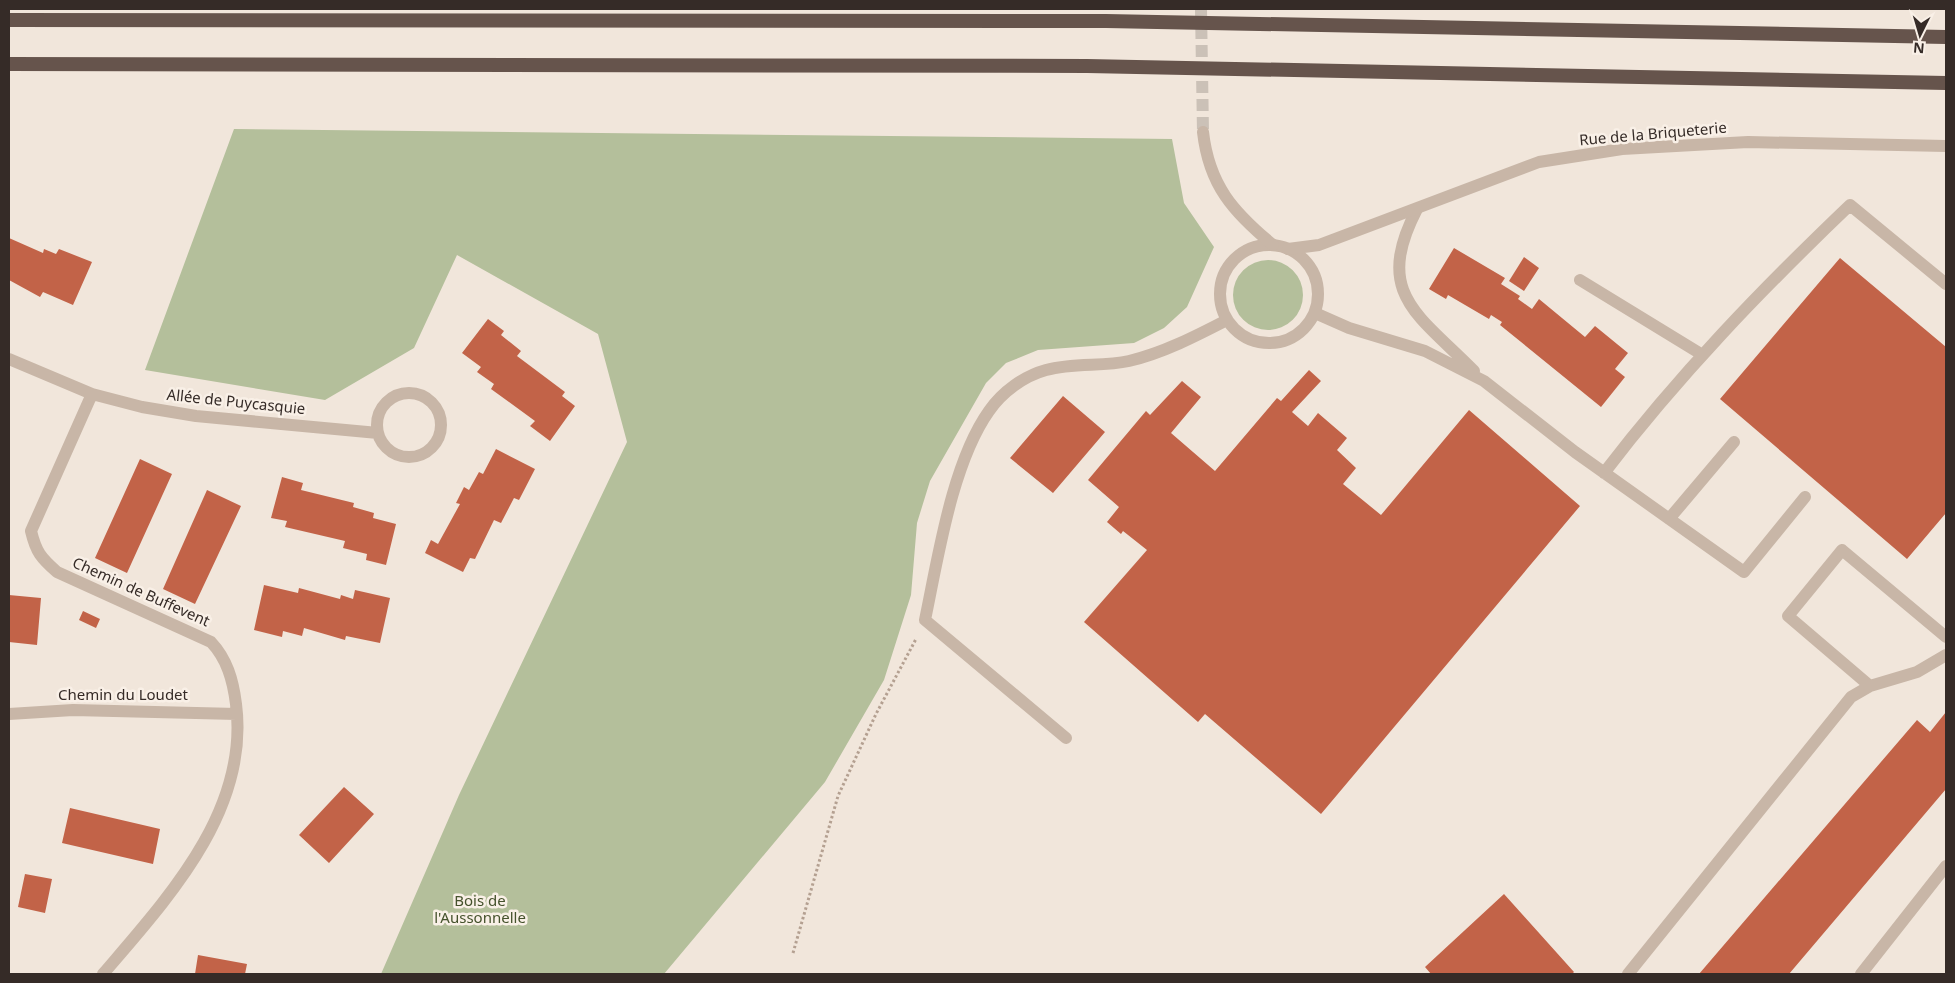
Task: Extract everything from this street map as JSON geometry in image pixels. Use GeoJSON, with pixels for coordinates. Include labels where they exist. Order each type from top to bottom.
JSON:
{"type":"FeatureCollection","features":[{"type":"Feature","properties":{"kind":"highway"},"geometry":{"type":"LineString","coordinates":[[9,20],[1106,21],[1946,37]]}},
{"type":"Feature","properties":{"kind":"highway"},"geometry":{"type":"LineString","coordinates":[[9,64],[1088,66],[1946,83]]}},
{"type":"Feature","properties":{"kind":"street"},"geometry":{"type":"LineString","coordinates":[[1203,132],[1208,166],[1220,190],[1252,228],[1273,245]]}},
{"type":"Feature","properties":{"kind":"street","name":"Rue de la Briqueterie"},"geometry":{"type":"LineString","coordinates":[[1288,249],[1319,245],[1539,162],[1622,149],[1748,142],[1946,146]]}},
{"type":"Feature","properties":{"kind":"street"},"geometry":{"type":"LineString","coordinates":[[1604,473],[1702,354],[1778,274],[1850,205],[1946,284]]}},
{"type":"Feature","properties":{"kind":"street"},"geometry":{"type":"LineString","coordinates":[[1417,209],[1405,231],[1398,273],[1403,294],[1414,312],[1484,381],[1604,473],[1744,572],[1806,497]]}},
{"type":"Feature","properties":{"kind":"street"},"geometry":{"type":"LineString","coordinates":[[1273,245],[1288,249],[1301,257],[1311,268],[1317,282],[1318,298],[1315,313],[1307,326],[1295,336],[1281,342],[1266,343],[1250,340],[1237,332],[1227,320],[1221,306],[1220,291],[1223,276],[1231,262],[1257,246],[1273,245]]}},
{"type":"Feature","properties":{"kind":"street"},"geometry":{"type":"LineString","coordinates":[[1580,280],[1702,354]]}},
{"type":"Feature","properties":{"kind":"street"},"geometry":{"type":"LineString","coordinates":[[1315,313],[1349,328],[1425,351],[1484,381]]}},
{"type":"Feature","properties":{"kind":"street"},"geometry":{"type":"LineString","coordinates":[[1066,738],[925,620],[947,517],[958,479],[975,436],[989,411],[1005,393],[1023,379],[1045,370],[1069,364],[1129,361],[1168,348],[1227,320]]}},
{"type":"Feature","properties":{"kind":"street","name":"Allée de Puycasquie"},"geometry":{"type":"LineString","coordinates":[[9,359],[92,394],[142,407],[196,416],[378,434]]}},
{"type":"Feature","properties":{"kind":"street"},"geometry":{"type":"LineString","coordinates":[[413,393],[428,400],[438,413],[441,424],[439,435],[434,445],[416,457],[404,457],[394,454],[385,447],[378,434],[378,416],[383,406],[391,398],[402,394],[413,393]]}},
{"type":"Feature","properties":{"kind":"street","name":"Chemin de Buffevent"},"geometry":{"type":"LineString","coordinates":[[92,394],[31,531],[34,546],[41,558],[57,572],[211,642],[222,653],[228,668],[238,714],[238,741],[233,773],[226,797],[200,848],[168,897],[103,974]]}},
{"type":"Feature","properties":{"kind":"street"},"geometry":{"type":"LineString","coordinates":[[1669,519],[1734,442]]}},
{"type":"Feature","properties":{"kind":"street"},"geometry":{"type":"LineString","coordinates":[[1870,686],[1788,616],[1842,550],[1946,637]]}},
{"type":"Feature","properties":{"kind":"street"},"geometry":{"type":"LineString","coordinates":[[1628,974],[1851,697],[1870,686],[1917,672],[1946,655]]}},
{"type":"Feature","properties":{"kind":"street","name":"Chemin du Loudet"},"geometry":{"type":"LineString","coordinates":[[9,714],[73,710],[238,714]]}},
{"type":"Feature","properties":{"kind":"street"},"geometry":{"type":"LineString","coordinates":[[1861,974],[1946,866]]}},
{"type":"Feature","properties":{"kind":"path"},"geometry":{"type":"LineString","coordinates":[[793,953],[838,796],[876,714],[925,620]]}},
{"type":"Feature","properties":{"kind":"green space","name":"Bois de l'Aussonnelle"},"geometry":{"type":"Polygon","coordinates":[[[234,129],[1172,139],[1184,203],[1214,247],[1187,307],[1164,328],[1134,343],[1038,350],[1006,363],[986,383],[930,481],[917,523],[911,595],[884,680],[825,782],[664,974],[381,974],[459,795],[627,442],[598,334],[457,255],[414,348],[325,400],[145,370],[234,129]]]}},
{"type":"Feature","properties":{"kind":"green space"},"geometry":{"type":"Polygon","coordinates":[[[1275,260],[1288,266],[1297,275],[1301,281],[1303,295],[1301,309],[1293,320],[1282,328],[1261,330],[1254,328],[1243,320],[1235,309],[1233,288],[1235,281],[1243,270],[1254,262],[1275,260]]]}},
{"type":"Feature","properties":{"kind":"building"},"geometry":{"type":"Polygon","coordinates":[[[9,238],[43,253],[44,249],[56,254],[59,249],[92,262],[73,305],[43,292],[40,297],[9,280],[9,238]]]}},
{"type":"Feature","properties":{"kind":"building"},"geometry":{"type":"Polygon","coordinates":[[[1454,248],[1505,278],[1501,284],[1520,296],[1518,299],[1532,309],[1539,299],[1585,337],[1595,326],[1628,353],[1615,369],[1625,377],[1601,407],[1500,325],[1502,322],[1491,315],[1489,319],[1448,295],[1446,299],[1429,289],[1454,248]]]}},
{"type":"Feature","properties":{"kind":"building"},"geometry":{"type":"Polygon","coordinates":[[[1524,257],[1539,268],[1524,291],[1509,281],[1524,257]]]}},
{"type":"Feature","properties":{"kind":"building"},"geometry":{"type":"Polygon","coordinates":[[[1840,258],[1946,347],[1946,513],[1907,559],[1720,399],[1840,258]]]}},
{"type":"Feature","properties":{"kind":"building"},"geometry":{"type":"Polygon","coordinates":[[[488,319],[504,331],[501,335],[521,351],[517,356],[565,392],[562,396],[575,406],[550,441],[530,426],[535,421],[491,389],[494,384],[477,372],[481,367],[462,353],[488,319]]]}},
{"type":"Feature","properties":{"kind":"building"},"geometry":{"type":"Polygon","coordinates":[[[1309,370],[1321,381],[1292,412],[1308,426],[1318,413],[1347,438],[1337,450],[1356,468],[1343,484],[1381,515],[1469,410],[1580,506],[1321,814],[1205,714],[1198,722],[1084,622],[1147,550],[1123,531],[1121,534],[1107,522],[1119,507],[1088,480],[1146,411],[1150,415],[1182,381],[1201,397],[1171,433],[1215,471],[1277,398],[1281,401],[1309,370]]]}},
{"type":"Feature","properties":{"kind":"building"},"geometry":{"type":"Polygon","coordinates":[[[1063,396],[1105,432],[1053,493],[1010,458],[1063,396]]]}},
{"type":"Feature","properties":{"kind":"building"},"geometry":{"type":"Polygon","coordinates":[[[496,449],[535,469],[519,500],[514,498],[501,523],[494,520],[475,559],[470,558],[463,572],[425,553],[431,540],[438,544],[460,504],[456,503],[464,487],[469,490],[479,472],[483,474],[496,449]]]}},
{"type":"Feature","properties":{"kind":"building"},"geometry":{"type":"Polygon","coordinates":[[[140,459],[172,474],[127,573],[95,558],[140,459]]]}},
{"type":"Feature","properties":{"kind":"building"},"geometry":{"type":"Polygon","coordinates":[[[282,477],[303,483],[301,490],[354,503],[353,507],[374,513],[373,518],[396,524],[386,565],[366,560],[367,554],[343,548],[345,541],[285,527],[287,521],[271,518],[282,477]]]}},
{"type":"Feature","properties":{"kind":"building"},"geometry":{"type":"Polygon","coordinates":[[[207,490],[241,506],[195,604],[163,589],[207,490]]]}},
{"type":"Feature","properties":{"kind":"building"},"geometry":{"type":"Polygon","coordinates":[[[264,585],[298,593],[299,588],[340,599],[341,595],[353,599],[355,590],[390,598],[380,643],[346,636],[345,640],[304,628],[302,636],[283,631],[282,637],[254,630],[264,585]]]}},
{"type":"Feature","properties":{"kind":"building"},"geometry":{"type":"Polygon","coordinates":[[[9,595],[41,598],[37,645],[9,642],[9,595]]]}},
{"type":"Feature","properties":{"kind":"building"},"geometry":{"type":"Polygon","coordinates":[[[83,611],[100,619],[96,628],[79,620],[83,611]]]}},
{"type":"Feature","properties":{"kind":"building"},"geometry":{"type":"Polygon","coordinates":[[[1946,712],[1946,789],[1789,974],[1699,974],[1917,720],[1930,732],[1946,712]]]}},
{"type":"Feature","properties":{"kind":"building"},"geometry":{"type":"Polygon","coordinates":[[[344,787],[374,814],[329,863],[299,835],[344,787]]]}},
{"type":"Feature","properties":{"kind":"building"},"geometry":{"type":"Polygon","coordinates":[[[70,808],[160,829],[153,864],[62,843],[70,808]]]}},
{"type":"Feature","properties":{"kind":"building"},"geometry":{"type":"Polygon","coordinates":[[[25,874],[52,879],[45,913],[18,907],[25,874]]]}},
{"type":"Feature","properties":{"kind":"building"},"geometry":{"type":"Polygon","coordinates":[[[1504,894],[1574,972],[1572,974],[1431,974],[1425,967],[1504,894]]]}},
{"type":"Feature","properties":{"kind":"building"},"geometry":{"type":"Polygon","coordinates":[[[198,955],[247,964],[245,974],[195,974],[198,955]]]}},
{"type":"Feature","properties":{"kind":"tunnel"},"geometry":{"type":"LineString","coordinates":[[1201,9],[1203,132]]}}]}
